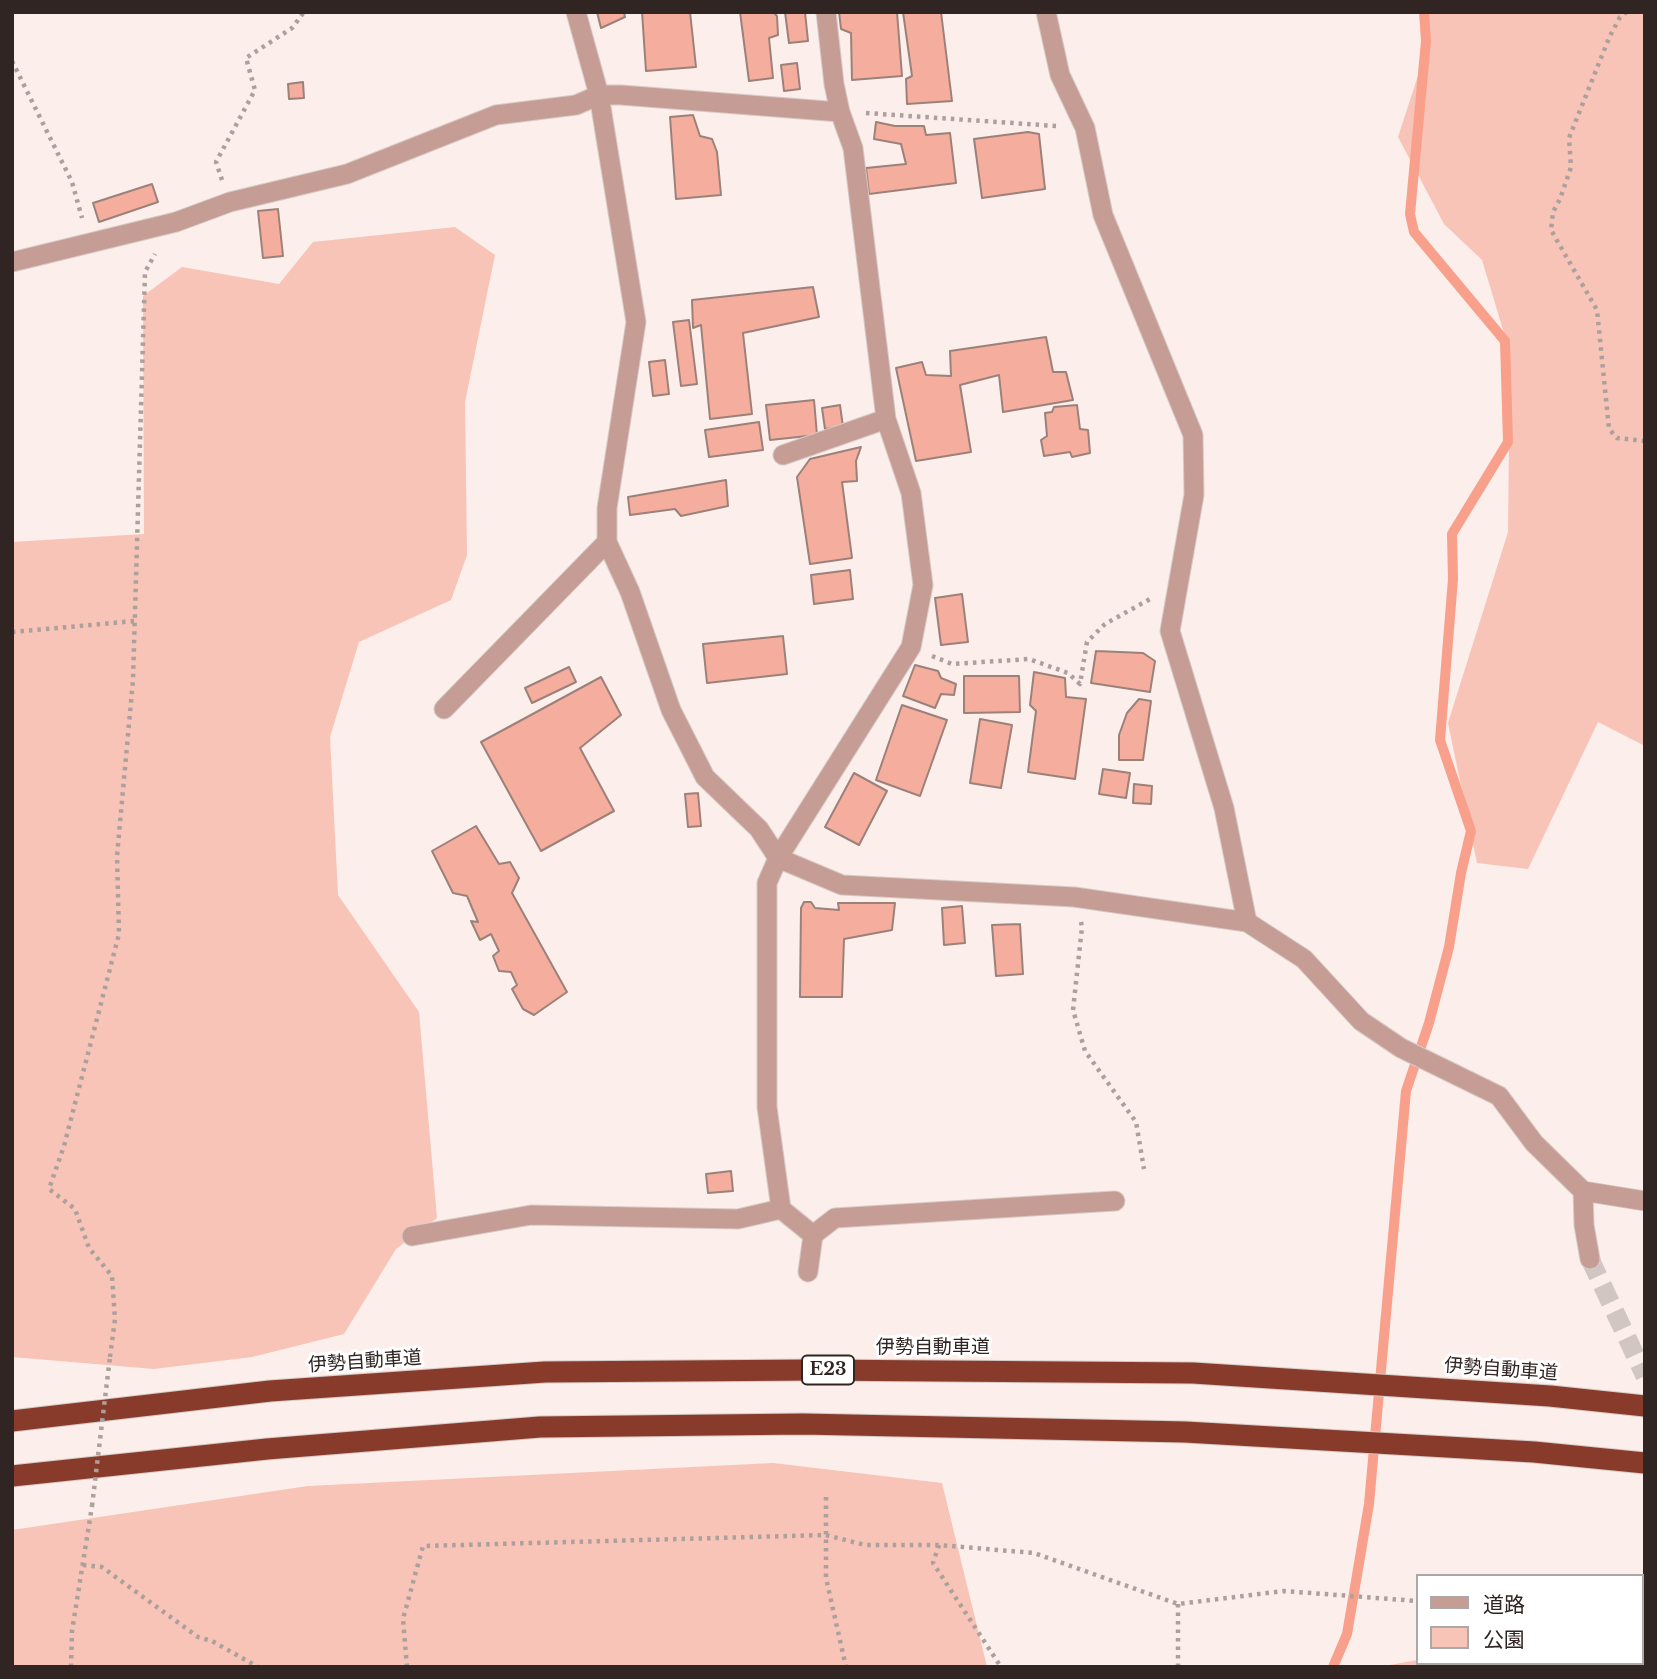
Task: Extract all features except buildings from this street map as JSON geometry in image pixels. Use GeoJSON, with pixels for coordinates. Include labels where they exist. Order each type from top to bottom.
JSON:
{"type":"FeatureCollection","features":[{"type":"Feature","properties":{"kind":"highway","name":"伊勢自動車道"},"geometry":{"type":"LineString","coordinates":[[12,1421],[270,1391],[545,1372],[812,1370],[1193,1373],[1550,1396],[1645,1406]]}},
{"type":"Feature","properties":{"kind":"highway"},"geometry":{"type":"LineString","coordinates":[[12,1476],[267,1449],[540,1427],[803,1424],[1185,1432],[1534,1452],[1645,1463]]}},
{"type":"Feature","properties":{"kind":"street"},"geometry":{"type":"LineString","coordinates":[[576,12],[599,95],[636,322],[607,508],[607,542],[630,592],[671,710],[705,777],[759,829],[778,858],[842,885],[1074,897],[1247,922],[1304,959],[1361,1021],[1401,1048],[1499,1096],[1534,1143],[1583,1191],[1645,1201]]}},
{"type":"Feature","properties":{"kind":"street"},"geometry":{"type":"LineString","coordinates":[[813,1235],[781,1209],[768,1107],[767,883],[778,858],[911,648],[923,585],[911,493],[886,419],[853,148],[840,112],[834,84],[826,12]]}},
{"type":"Feature","properties":{"kind":"street"},"geometry":{"type":"LineString","coordinates":[[1046,12],[1060,75],[1085,128],[1103,215],[1193,435],[1194,495],[1170,631],[1224,808],[1247,922]]}},
{"type":"Feature","properties":{"kind":"street"},"geometry":{"type":"LineString","coordinates":[[12,262],[176,222],[230,202],[347,174],[496,115],[576,105],[599,95],[621,94],[840,112]]}},
{"type":"Feature","properties":{"kind":"street"},"geometry":{"type":"LineString","coordinates":[[783,455],[886,419]]}},
{"type":"Feature","properties":{"kind":"street"},"geometry":{"type":"LineString","coordinates":[[444,709],[607,542]]}},
{"type":"Feature","properties":{"kind":"street"},"geometry":{"type":"LineString","coordinates":[[1583,1191],[1584,1225],[1590,1259]]}},
{"type":"Feature","properties":{"kind":"street"},"geometry":{"type":"LineString","coordinates":[[808,1272],[813,1235],[835,1218],[1115,1201]]}},
{"type":"Feature","properties":{"kind":"street"},"geometry":{"type":"LineString","coordinates":[[412,1236],[531,1215],[738,1219],[781,1209]]}},
{"type":"Feature","properties":{"kind":"path"},"geometry":{"type":"LineString","coordinates":[[230,202],[216,162],[255,90],[246,58],[292,28],[304,12]]}},
{"type":"Feature","properties":{"kind":"path"},"geometry":{"type":"LineString","coordinates":[[1627,12],[1620,17],[1609,38],[1569,138],[1571,167],[1553,212],[1551,230],[1597,310],[1609,429],[1617,438],[1645,441]]}},
{"type":"Feature","properties":{"kind":"path"},"geometry":{"type":"LineString","coordinates":[[12,61],[72,182],[89,243]]}},
{"type":"Feature","properties":{"kind":"path"},"geometry":{"type":"LineString","coordinates":[[840,112],[1085,128]]}},
{"type":"Feature","properties":{"kind":"path"},"geometry":{"type":"LineString","coordinates":[[71,1667],[72,1630],[92,1506],[115,1319],[112,1276],[89,1248],[75,1209],[49,1189],[64,1146],[119,934],[117,856],[133,680],[145,272],[164,237],[176,222]]}},
{"type":"Feature","properties":{"kind":"path"},"geometry":{"type":"LineString","coordinates":[[911,648],[953,664],[1029,659],[1068,673],[1080,684],[1087,642],[1105,624],[1157,592]]}},
{"type":"Feature","properties":{"kind":"path"},"geometry":{"type":"LineString","coordinates":[[12,632],[135,621]]}},
{"type":"Feature","properties":{"kind":"path"},"geometry":{"type":"LineString","coordinates":[[1074,897],[1082,927],[1073,1010],[1084,1051],[1136,1122],[1144,1169]]}},
{"type":"Feature","properties":{"kind":"path"},"geometry":{"type":"LineString","coordinates":[[826,1497],[826,1578],[846,1667]]}},
{"type":"Feature","properties":{"kind":"path"},"geometry":{"type":"LineString","coordinates":[[407,1667],[403,1619],[423,1546],[826,1535],[865,1545],[939,1545],[1034,1553],[1178,1604],[1284,1591],[1416,1601]]}},
{"type":"Feature","properties":{"kind":"path"},"geometry":{"type":"LineString","coordinates":[[939,1545],[933,1563],[1001,1667]]}},
{"type":"Feature","properties":{"kind":"path"},"geometry":{"type":"LineString","coordinates":[[83,1565],[102,1567],[198,1637],[212,1641],[258,1667]]}},
{"type":"Feature","properties":{"kind":"path"},"geometry":{"type":"LineString","coordinates":[[1178,1604],[1178,1667]]}},
{"type":"Feature","properties":{"kind":"green space"},"geometry":{"type":"Polygon","coordinates":[[[1426,12],[1645,12],[1645,746],[1598,722],[1528,869],[1477,863],[1448,723],[1508,532],[1510,353],[1482,260],[1444,224],[1398,137],[1427,48],[1426,12]]]}},
{"type":"Feature","properties":{"kind":"green space"},"geometry":{"type":"Polygon","coordinates":[[[455,227],[495,255],[465,402],[467,555],[451,600],[359,642],[330,737],[338,895],[419,1012],[437,1218],[396,1249],[344,1334],[252,1357],[154,1369],[12,1357],[12,542],[144,534],[143,296],[182,267],[279,284],[313,242],[455,227]]]}},
{"type":"Feature","properties":{"kind":"green space"},"geometry":{"type":"Polygon","coordinates":[[[773,1463],[942,1483],[987,1667],[12,1667],[12,1530],[308,1486],[773,1463]]]}},
{"type":"Feature","properties":{"kind":"green space"},"geometry":{"type":"Polygon","coordinates":[[[1416,1660],[1416,1665],[1545,1667],[1379,1667],[1416,1660]]]}},
{"type":"Feature","properties":{"kind":"waterway"},"geometry":{"type":"LineString","coordinates":[[1333,1667],[1347,1634],[1369,1504],[1406,1091],[1429,1023],[1449,947],[1471,831],[1440,740],[1453,579],[1452,534],[1508,442],[1505,341],[1414,232],[1410,214],[1426,41],[1424,12]]}},
{"type":"Feature","properties":{"kind":"tunnel"},"geometry":{"type":"LineString","coordinates":[[1590,1259],[1645,1376]]}}]}
